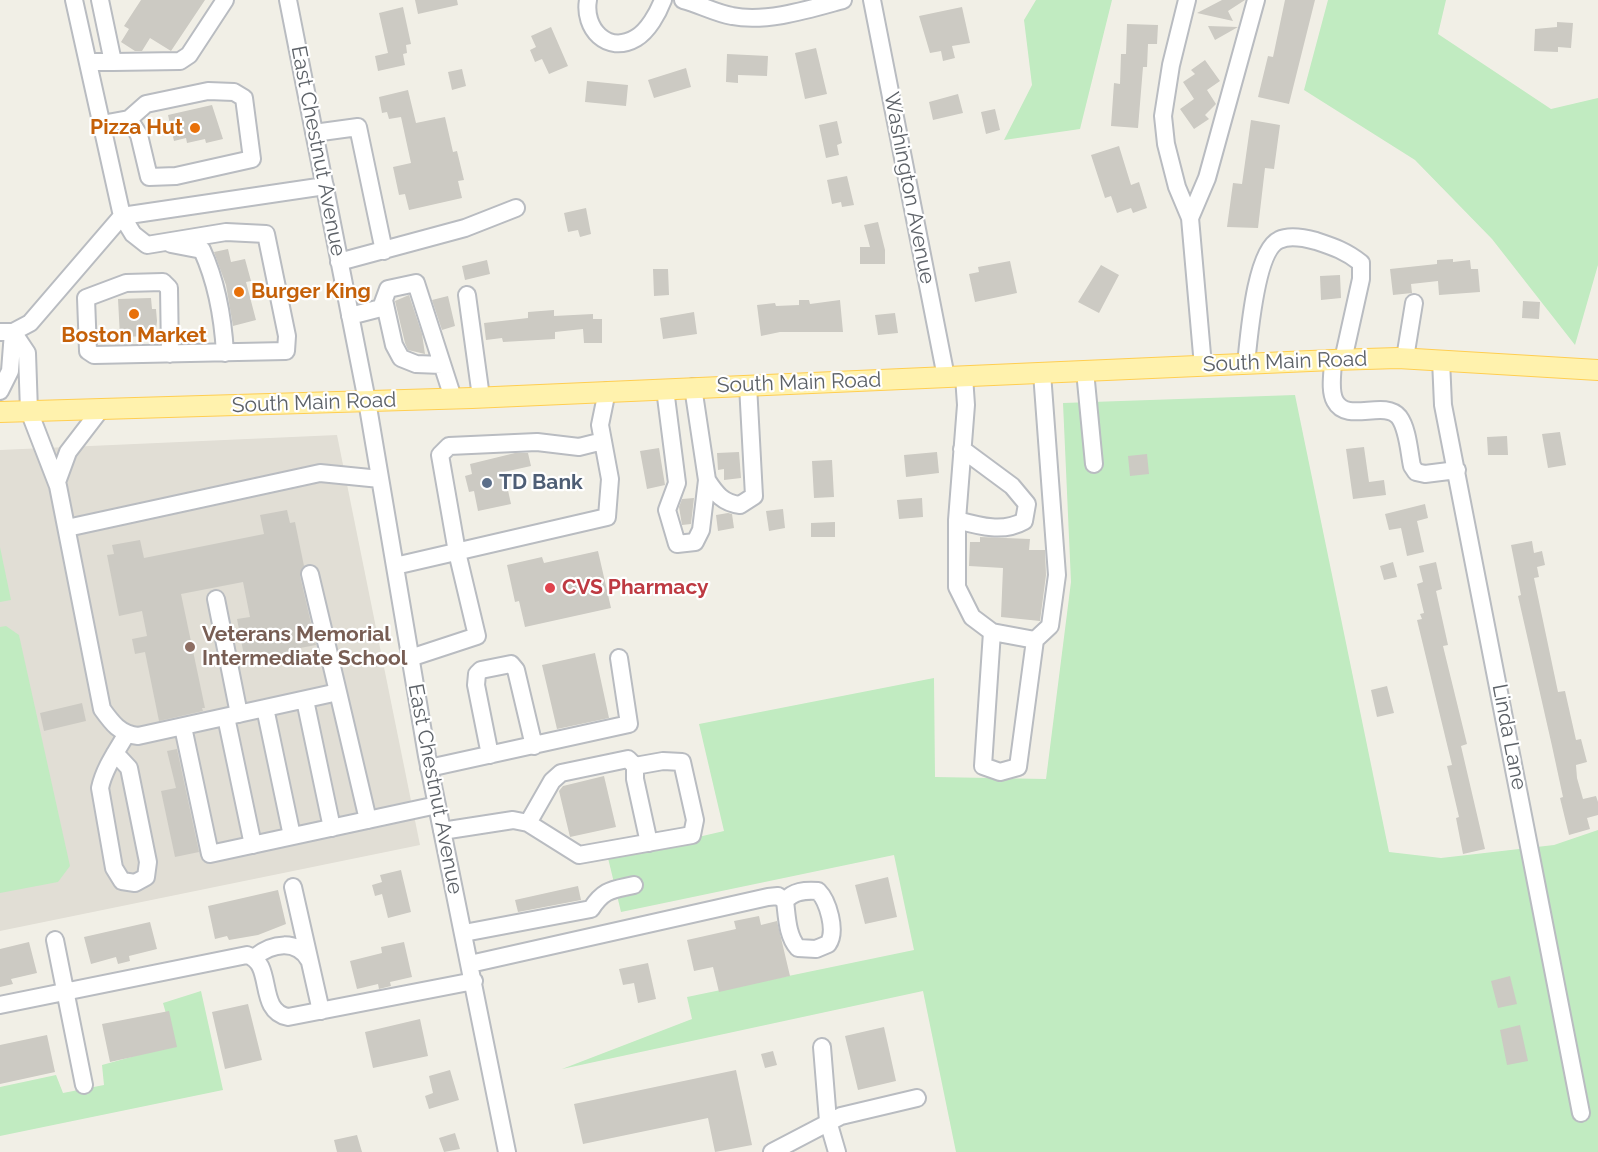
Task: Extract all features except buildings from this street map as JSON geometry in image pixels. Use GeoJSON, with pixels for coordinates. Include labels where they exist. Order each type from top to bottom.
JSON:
{"type":"FeatureCollection","features":[{"type":"Feature","properties":{"kind":"main road","name":"South Main Road"},"geometry":{"type":"LineString","coordinates":[[0,412],[481,397],[1406,358],[1598,370]]}},
{"type":"Feature","properties":{"kind":"street"},"geometry":{"type":"LineString","coordinates":[[74,0],[122,216],[142,244],[167,243],[202,250],[210,267],[223,320],[225,353]]}},
{"type":"Feature","properties":{"kind":"street"},"geometry":{"type":"LineString","coordinates":[[100,0],[113,62]]}},
{"type":"Feature","properties":{"kind":"street"},"geometry":{"type":"LineString","coordinates":[[88,62],[180,61],[189,55],[225,0]]}},
{"type":"Feature","properties":{"kind":"street","name":"East Chestnut Avenue"},"geometry":{"type":"LineString","coordinates":[[288,0],[367,401],[429,768],[471,964],[507,1152]]}},
{"type":"Feature","properties":{"kind":"street"},"geometry":{"type":"LineString","coordinates":[[588,0],[586,11],[593,30],[599,37],[615,43],[636,38],[648,27],[663,0]]}},
{"type":"Feature","properties":{"kind":"street"},"geometry":{"type":"LineString","coordinates":[[683,0],[732,16],[749,17],[795,11],[843,0]]}},
{"type":"Feature","properties":{"kind":"street","name":"Washington Avenue"},"geometry":{"type":"LineString","coordinates":[[872,0],[955,376],[966,405],[957,520],[957,587],[972,617],[992,632]]}},
{"type":"Feature","properties":{"kind":"street"},"geometry":{"type":"LineString","coordinates":[[1187,0],[1171,65],[1163,116],[1166,144],[1178,186],[1191,219],[1203,366]]}},
{"type":"Feature","properties":{"kind":"street"},"geometry":{"type":"LineString","coordinates":[[1191,219],[1207,177],[1256,0]]}},
{"type":"Feature","properties":{"kind":"street"},"geometry":{"type":"LineString","coordinates":[[102,124],[129,119],[146,104],[208,91],[234,92],[244,98],[252,159],[176,177],[149,177],[139,135],[129,119]]}},
{"type":"Feature","properties":{"kind":"street"},"geometry":{"type":"LineString","coordinates":[[314,133],[358,127],[384,251]]}},
{"type":"Feature","properties":{"kind":"street"},"geometry":{"type":"LineString","coordinates":[[6,332],[30,322],[122,216],[325,186]]}},
{"type":"Feature","properties":{"kind":"street"},"geometry":{"type":"LineString","coordinates":[[339,262],[465,228],[516,208]]}},
{"type":"Feature","properties":{"kind":"street"},"geometry":{"type":"LineString","coordinates":[[86,297],[88,351],[94,355],[286,351],[287,336],[266,234],[226,232],[184,237],[167,243]]}},
{"type":"Feature","properties":{"kind":"street"},"geometry":{"type":"LineString","coordinates":[[1246,364],[1256,294],[1266,253],[1279,240],[1302,237],[1346,250],[1361,262],[1361,279],[1338,360],[1334,400],[1340,407],[1350,411],[1387,411],[1398,415],[1403,424],[1412,466],[1416,472],[1425,474],[1457,470]]}},
{"type":"Feature","properties":{"kind":"street"},"geometry":{"type":"LineString","coordinates":[[64,282],[86,297]]}},
{"type":"Feature","properties":{"kind":"street"},"geometry":{"type":"LineString","coordinates":[[86,297],[126,283],[163,282],[170,288],[170,354]]}},
{"type":"Feature","properties":{"kind":"street"},"geometry":{"type":"LineString","coordinates":[[351,316],[378,309],[388,289],[416,283],[453,398]]}},
{"type":"Feature","properties":{"kind":"street"},"geometry":{"type":"LineString","coordinates":[[467,295],[481,397]]}},
{"type":"Feature","properties":{"kind":"street"},"geometry":{"type":"LineString","coordinates":[[384,300],[394,345],[401,358],[416,364],[442,365]]}},
{"type":"Feature","properties":{"kind":"street"},"geometry":{"type":"LineString","coordinates":[[1406,358],[1414,303]]}},
{"type":"Feature","properties":{"kind":"street"},"geometry":{"type":"LineString","coordinates":[[0,391],[10,371],[6,332]]}},
{"type":"Feature","properties":{"kind":"street"},"geometry":{"type":"LineString","coordinates":[[6,332],[27,353],[29,411],[57,482],[102,709],[113,724],[126,735],[138,736],[338,693]]}},
{"type":"Feature","properties":{"kind":"street","name":"Linda Lane"},"geometry":{"type":"LineString","coordinates":[[1441,360],[1443,405],[1581,1113]]}},
{"type":"Feature","properties":{"kind":"street"},"geometry":{"type":"LineString","coordinates":[[1085,371],[1094,464]]}},
{"type":"Feature","properties":{"kind":"street"},"geometry":{"type":"LineString","coordinates":[[1035,640],[992,632],[983,766],[1000,772],[1017,767],[1035,640],[1050,626],[1057,575],[1042,373]]}},
{"type":"Feature","properties":{"kind":"street"},"geometry":{"type":"LineString","coordinates":[[707,480],[714,492],[727,503],[740,505],[754,496],[748,385]]}},
{"type":"Feature","properties":{"kind":"street"},"geometry":{"type":"LineString","coordinates":[[665,389],[677,483],[668,510],[677,544],[695,542],[701,530],[707,480],[693,387]]}},
{"type":"Feature","properties":{"kind":"street"},"geometry":{"type":"LineString","coordinates":[[395,566],[607,517],[610,479],[600,425],[607,391]]}},
{"type":"Feature","properties":{"kind":"street"},"geometry":{"type":"LineString","coordinates":[[57,482],[68,452],[100,410]]}},
{"type":"Feature","properties":{"kind":"street"},"geometry":{"type":"LineString","coordinates":[[410,658],[477,636],[457,552],[440,455],[449,446],[537,442],[579,447],[603,441]]}},
{"type":"Feature","properties":{"kind":"street"},"geometry":{"type":"LineString","coordinates":[[957,520],[983,527],[1013,527],[1024,521],[1027,504],[1012,486],[962,449]]}},
{"type":"Feature","properties":{"kind":"street"},"geometry":{"type":"LineString","coordinates":[[67,528],[320,473],[336,473],[380,480]]}},
{"type":"Feature","properties":{"kind":"street"},"geometry":{"type":"LineString","coordinates":[[310,574],[368,820]]}},
{"type":"Feature","properties":{"kind":"street"},"geometry":{"type":"LineString","coordinates":[[216,599],[253,845]]}},
{"type":"Feature","properties":{"kind":"street"},"geometry":{"type":"LineString","coordinates":[[429,768],[629,724],[619,658]]}},
{"type":"Feature","properties":{"kind":"street"},"geometry":{"type":"LineString","coordinates":[[490,755],[476,685],[477,674],[481,670],[511,664],[516,670],[534,746]]}},
{"type":"Feature","properties":{"kind":"street"},"geometry":{"type":"LineString","coordinates":[[304,700],[332,828]]}},
{"type":"Feature","properties":{"kind":"street"},"geometry":{"type":"LineString","coordinates":[[265,708],[292,837]]}},
{"type":"Feature","properties":{"kind":"street"},"geometry":{"type":"LineString","coordinates":[[183,726],[210,854],[437,805]]}},
{"type":"Feature","properties":{"kind":"street"},"geometry":{"type":"LineString","coordinates":[[115,753],[129,768],[148,862],[146,877],[135,883],[122,881],[114,868],[100,788],[102,776],[115,753],[126,735]]}},
{"type":"Feature","properties":{"kind":"street"},"geometry":{"type":"LineString","coordinates":[[528,823],[552,781],[561,773],[628,759],[635,766],[635,779],[650,843]]}},
{"type":"Feature","properties":{"kind":"street"},"geometry":{"type":"LineString","coordinates":[[442,831],[513,820],[528,823],[579,855],[692,835],[695,820],[682,762],[663,761],[635,766]]}},
{"type":"Feature","properties":{"kind":"street"},"geometry":{"type":"LineString","coordinates":[[464,933],[591,909],[600,895],[634,885]]}},
{"type":"Feature","properties":{"kind":"street"},"geometry":{"type":"LineString","coordinates":[[293,887],[321,1011]]}},
{"type":"Feature","properties":{"kind":"street"},"geometry":{"type":"LineString","coordinates":[[471,964],[768,897],[778,896],[785,901]]}},
{"type":"Feature","properties":{"kind":"street"},"geometry":{"type":"LineString","coordinates":[[55,940],[84,1085]]}},
{"type":"Feature","properties":{"kind":"street"},"geometry":{"type":"LineString","coordinates":[[255,957],[263,951],[290,945],[302,949],[309,960]]}},
{"type":"Feature","properties":{"kind":"street"},"geometry":{"type":"LineString","coordinates":[[0,1005],[248,955],[255,957],[261,964],[271,1006],[276,1012],[288,1017],[474,981]]}},
{"type":"Feature","properties":{"kind":"street"},"geometry":{"type":"LineString","coordinates":[[822,1047],[828,1121],[837,1152]]}},
{"type":"Feature","properties":{"kind":"street"},"geometry":{"type":"LineString","coordinates":[[772,1152],[828,1121],[917,1098]]}},
{"type":"Feature","properties":{"kind":"shaded area","name":"Veterans Memorial Intermediate School"},"geometry":{"type":"Polygon","coordinates":[[[337,435],[420,845],[0,931],[0,450],[337,435]]]}},
{"type":"Feature","properties":{"kind":"green space"},"geometry":{"type":"Polygon","coordinates":[[[1036,0],[1112,0],[1080,129],[1004,140],[1032,85],[1024,20],[1036,0]]]}},
{"type":"Feature","properties":{"kind":"green space"},"geometry":{"type":"Polygon","coordinates":[[[1328,0],[1446,0],[1438,34],[1551,109],[1598,98],[1598,265],[1575,345],[1492,239],[1415,160],[1304,90],[1328,0]]]}},
{"type":"Feature","properties":{"kind":"green space"},"geometry":{"type":"Polygon","coordinates":[[[1295,395],[1389,852],[1441,858],[1554,845],[1598,830],[1598,1152],[956,1152],[923,991],[562,1069],[692,1019],[687,997],[914,950],[894,855],[621,912],[608,858],[724,831],[699,724],[934,678],[935,777],[1046,779],[1071,582],[1063,403],[1295,395]]]}},
{"type":"Feature","properties":{"kind":"green space"},"geometry":{"type":"Polygon","coordinates":[[[0,547],[11,600],[0,602],[0,547]]]}},
{"type":"Feature","properties":{"kind":"green space"},"geometry":{"type":"Polygon","coordinates":[[[6,626],[19,635],[70,866],[58,882],[0,893],[0,627],[6,626]]]}},
{"type":"Feature","properties":{"kind":"green space"},"geometry":{"type":"Polygon","coordinates":[[[201,991],[223,1090],[0,1136],[0,1087],[56,1075],[63,1093],[104,1085],[102,1065],[175,1045],[163,1003],[201,991]]]}},
{"type":"Feature","properties":{"kind":"place","name":"Pizza Hut"},"geometry":{"type":"Point","coordinates":[195,128]}},
{"type":"Feature","properties":{"kind":"place","name":"Burger King"},"geometry":{"type":"Point","coordinates":[239,292]}},
{"type":"Feature","properties":{"kind":"place","name":"Boston Market"},"geometry":{"type":"Point","coordinates":[134,314]}},
{"type":"Feature","properties":{"kind":"place","name":"TD Bank"},"geometry":{"type":"Point","coordinates":[487,483]}},
{"type":"Feature","properties":{"kind":"place","name":"CVS Pharmacy"},"geometry":{"type":"Point","coordinates":[550,588]}},
{"type":"Feature","properties":{"kind":"place","name":"Veterans Memorial Intermediate School"},"geometry":{"type":"Point","coordinates":[190,647]}}]}
